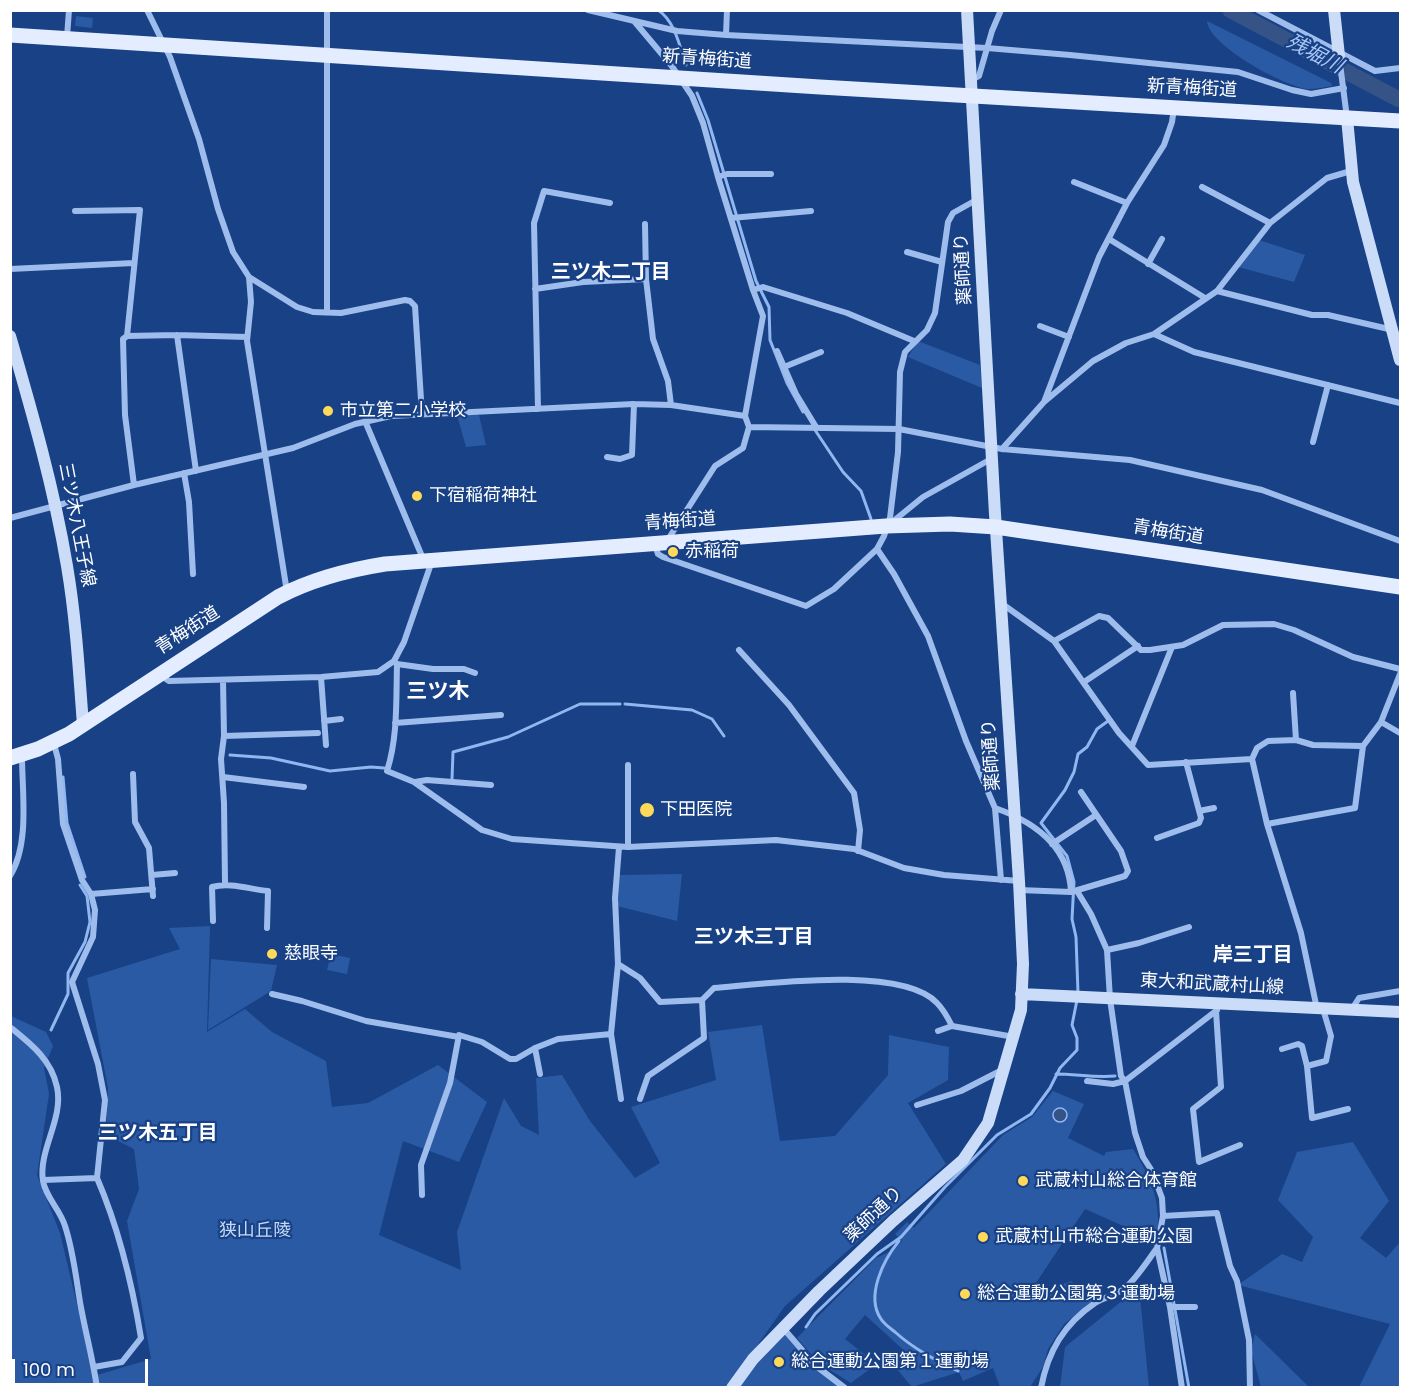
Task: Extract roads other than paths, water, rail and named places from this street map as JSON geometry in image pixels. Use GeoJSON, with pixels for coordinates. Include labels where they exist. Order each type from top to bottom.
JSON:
{"type":"FeatureCollection","features":[{"type":"Feature","properties":{"kind":"main road","name":"新青梅街道"},"geometry":{"type":"LineString","coordinates":[[10,35],[1401,121]]}},
{"type":"Feature","properties":{"kind":"main road","name":"青梅街道"},"geometry":{"type":"LineString","coordinates":[[16,756],[53,743],[83,725],[159,673],[287,592],[350,570],[385,564],[886,526],[950,524],[996,527],[1401,588]]}},
{"type":"Feature","properties":{"kind":"street"},"geometry":{"type":"LineString","coordinates":[[67,39],[69,10]]}},
{"type":"Feature","properties":{"kind":"street"},"geometry":{"type":"LineString","coordinates":[[147,10],[158,35],[165,44],[199,139],[218,209],[233,252],[249,276],[297,307],[313,312],[341,313],[405,300],[412,303],[422,415]]}},
{"type":"Feature","properties":{"kind":"street"},"geometry":{"type":"LineString","coordinates":[[327,10],[325,55],[327,312]]}},
{"type":"Feature","properties":{"kind":"street"},"geometry":{"type":"LineString","coordinates":[[588,10],[606,12],[677,31],[987,48],[1238,72],[1311,94],[1344,87]]}},
{"type":"Feature","properties":{"kind":"street"},"geometry":{"type":"LineString","coordinates":[[726,35],[727,10]]}},
{"type":"Feature","properties":{"kind":"street","name":"薬師通り"},"geometry":{"type":"LineString","coordinates":[[732,1388],[753,1359],[783,1328],[893,1221],[963,1160],[988,1123],[1021,1010],[1023,964],[1019,886],[967,10]]}},
{"type":"Feature","properties":{"kind":"street"},"geometry":{"type":"LineString","coordinates":[[972,80],[979,76],[1001,10]]}},
{"type":"Feature","properties":{"kind":"street"},"geometry":{"type":"LineString","coordinates":[[1258,10],[1339,55],[1375,71],[1401,68]]}},
{"type":"Feature","properties":{"kind":"street"},"geometry":{"type":"LineString","coordinates":[[1334,10],[1344,87],[1351,171],[1401,360]]}},
{"type":"Feature","properties":{"kind":"street"},"geometry":{"type":"LineString","coordinates":[[633,21],[681,78],[693,96],[763,316],[745,416],[749,427],[742,448],[715,466],[660,544],[658,554],[663,557],[806,606],[834,589],[877,549],[890,518],[898,452],[900,372],[905,352],[927,330],[935,313],[948,222],[954,213],[978,199]]}},
{"type":"Feature","properties":{"kind":"street"},"geometry":{"type":"LineString","coordinates":[[1044,402],[1100,257],[1127,203],[1164,145],[1174,108]]}},
{"type":"Feature","properties":{"kind":"street"},"geometry":{"type":"LineString","coordinates":[[886,526],[923,497],[995,452],[1044,402],[1094,361],[1126,343],[1155,334],[1217,291],[1270,223],[1327,178],[1351,171]]}},
{"type":"Feature","properties":{"kind":"street"},"geometry":{"type":"LineString","coordinates":[[718,177],[727,174],[771,174]]}},
{"type":"Feature","properties":{"kind":"street"},"geometry":{"type":"LineString","coordinates":[[1074,182],[1127,203]]}},
{"type":"Feature","properties":{"kind":"street"},"geometry":{"type":"LineString","coordinates":[[1203,187],[1270,223]]}},
{"type":"Feature","properties":{"kind":"street"},"geometry":{"type":"LineString","coordinates":[[538,409],[534,223],[544,191],[610,203]]}},
{"type":"Feature","properties":{"kind":"street"},"geometry":{"type":"LineString","coordinates":[[75,211],[140,210],[127,336],[123,339],[124,415],[134,485]]}},
{"type":"Feature","properties":{"kind":"street"},"geometry":{"type":"LineString","coordinates":[[730,218],[811,211]]}},
{"type":"Feature","properties":{"kind":"street"},"geometry":{"type":"LineString","coordinates":[[645,224],[646,279],[653,339],[668,381],[671,405]]}},
{"type":"Feature","properties":{"kind":"street"},"geometry":{"type":"LineString","coordinates":[[1109,239],[1204,298]]}},
{"type":"Feature","properties":{"kind":"street"},"geometry":{"type":"LineString","coordinates":[[1148,264],[1162,239]]}},
{"type":"Feature","properties":{"kind":"street"},"geometry":{"type":"LineString","coordinates":[[907,252],[942,262]]}},
{"type":"Feature","properties":{"kind":"street"},"geometry":{"type":"LineString","coordinates":[[10,269],[134,262]]}},
{"type":"Feature","properties":{"kind":"street"},"geometry":{"type":"LineString","coordinates":[[249,276],[251,302],[247,337],[287,592]]}},
{"type":"Feature","properties":{"kind":"street"},"geometry":{"type":"LineString","coordinates":[[535,289],[583,282],[646,279]]}},
{"type":"Feature","properties":{"kind":"street"},"geometry":{"type":"LineString","coordinates":[[753,290],[763,287],[847,313],[914,341]]}},
{"type":"Feature","properties":{"kind":"street"},"geometry":{"type":"LineString","coordinates":[[1217,291],[1312,315],[1328,315],[1394,330]]}},
{"type":"Feature","properties":{"kind":"street"},"geometry":{"type":"LineString","coordinates":[[1040,326],[1069,337]]}},
{"type":"Feature","properties":{"kind":"street"},"geometry":{"type":"LineString","coordinates":[[1155,334],[1194,352],[1401,403]]}},
{"type":"Feature","properties":{"kind":"street"},"geometry":{"type":"LineString","coordinates":[[177,335],[195,471]]}},
{"type":"Feature","properties":{"kind":"street","name":"三ツ木八王子線"},"geometry":{"type":"LineString","coordinates":[[10,336],[27,391],[56,506],[72,600],[83,725]]}},
{"type":"Feature","properties":{"kind":"street"},"geometry":{"type":"LineString","coordinates":[[127,336],[247,337]]}},
{"type":"Feature","properties":{"kind":"street"},"geometry":{"type":"LineString","coordinates":[[777,351],[814,427]]}},
{"type":"Feature","properties":{"kind":"street"},"geometry":{"type":"LineString","coordinates":[[784,367],[821,352]]}},
{"type":"Feature","properties":{"kind":"street"},"geometry":{"type":"LineString","coordinates":[[1313,442],[1328,385]]}},
{"type":"Feature","properties":{"kind":"street"},"geometry":{"type":"LineString","coordinates":[[10,518],[134,485],[301,446],[365,421],[391,416],[634,404],[671,405],[745,416]]}},
{"type":"Feature","properties":{"kind":"street"},"geometry":{"type":"LineString","coordinates":[[607,457],[620,459],[632,455],[634,404]]}},
{"type":"Feature","properties":{"kind":"street"},"geometry":{"type":"LineString","coordinates":[[365,421],[428,561],[404,642],[395,662],[395,723],[391,758],[387,771],[414,782],[482,830],[512,838],[619,847],[776,840],[820,844],[858,851],[904,868],[1074,892],[1125,876],[1128,871],[1121,851],[1081,792]]}},
{"type":"Feature","properties":{"kind":"street"},"geometry":{"type":"LineString","coordinates":[[749,427],[898,429],[995,452],[1130,460],[1253,488],[1401,542]]}},
{"type":"Feature","properties":{"kind":"street"},"geometry":{"type":"LineString","coordinates":[[184,473],[189,502],[193,574]]}},
{"type":"Feature","properties":{"kind":"street"},"geometry":{"type":"LineString","coordinates":[[877,549],[894,574],[928,636],[966,741],[995,808],[1001,880]]}},
{"type":"Feature","properties":{"kind":"street"},"geometry":{"type":"LineString","coordinates":[[1001,603],[1054,641],[1119,733],[1149,765],[1252,759]]}},
{"type":"Feature","properties":{"kind":"street"},"geometry":{"type":"LineString","coordinates":[[1054,641],[1099,616],[1108,618],[1141,650],[1184,645],[1223,625],[1274,624],[1294,630],[1353,657],[1401,669]]}},
{"type":"Feature","properties":{"kind":"street"},"geometry":{"type":"LineString","coordinates":[[1084,682],[1138,646]]}},
{"type":"Feature","properties":{"kind":"street"},"geometry":{"type":"LineString","coordinates":[[1132,746],[1172,647]]}},
{"type":"Feature","properties":{"kind":"street"},"geometry":{"type":"LineString","coordinates":[[739,650],[789,705],[854,794],[860,830],[858,851]]}},
{"type":"Feature","properties":{"kind":"street"},"geometry":{"type":"LineString","coordinates":[[159,673],[169,681],[321,677],[378,672],[395,662],[433,669],[464,669],[475,673]]}},
{"type":"Feature","properties":{"kind":"street"},"geometry":{"type":"LineString","coordinates":[[1267,824],[1355,808],[1363,746],[1382,722],[1401,674]]}},
{"type":"Feature","properties":{"kind":"street"},"geometry":{"type":"LineString","coordinates":[[321,677],[326,745]]}},
{"type":"Feature","properties":{"kind":"street"},"geometry":{"type":"LineString","coordinates":[[223,680],[225,883]]}},
{"type":"Feature","properties":{"kind":"street"},"geometry":{"type":"LineString","coordinates":[[1293,693],[1296,740]]}},
{"type":"Feature","properties":{"kind":"street"},"geometry":{"type":"LineString","coordinates":[[395,723],[501,715]]}},
{"type":"Feature","properties":{"kind":"street"},"geometry":{"type":"LineString","coordinates":[[324,721],[341,720]]}},
{"type":"Feature","properties":{"kind":"street"},"geometry":{"type":"LineString","coordinates":[[1382,722],[1401,733]]}},
{"type":"Feature","properties":{"kind":"street"},"geometry":{"type":"LineString","coordinates":[[224,736],[318,733]]}},
{"type":"Feature","properties":{"kind":"street"},"geometry":{"type":"LineString","coordinates":[[1307,1066],[1326,1061],[1331,1036],[1320,1009],[1301,933],[1267,824],[1252,759],[1257,748],[1268,741],[1296,740],[1312,745],[1363,746]]}},
{"type":"Feature","properties":{"kind":"street"},"geometry":{"type":"LineString","coordinates":[[53,743],[58,759],[63,824],[82,880],[92,894],[95,910],[93,938],[72,982],[98,1064],[105,1100],[97,1178],[107,1202],[131,1280],[141,1338],[122,1362],[94,1367]]}},
{"type":"Feature","properties":{"kind":"street"},"geometry":{"type":"LineString","coordinates":[[10,876],[17,861],[23,828],[16,756]]}},
{"type":"Feature","properties":{"kind":"street"},"geometry":{"type":"LineString","coordinates":[[1157,838],[1198,823],[1201,818],[1186,762]]}},
{"type":"Feature","properties":{"kind":"street"},"geometry":{"type":"LineString","coordinates":[[628,765],[628,847]]}},
{"type":"Feature","properties":{"kind":"street"},"geometry":{"type":"LineString","coordinates":[[92,894],[153,892],[150,848],[135,822],[133,774]]}},
{"type":"Feature","properties":{"kind":"street"},"geometry":{"type":"LineString","coordinates":[[223,777],[304,786]]}},
{"type":"Feature","properties":{"kind":"street"},"geometry":{"type":"LineString","coordinates":[[414,782],[427,780],[491,785]]}},
{"type":"Feature","properties":{"kind":"street"},"geometry":{"type":"LineString","coordinates":[[995,808],[1034,826],[1062,856],[1074,892],[1092,914],[1107,950],[1110,999],[1121,1076],[1125,1081],[1135,1133],[1143,1157],[1152,1171],[1162,1198],[1163,1216],[1157,1248],[1174,1307],[1182,1388]]}},
{"type":"Feature","properties":{"kind":"street"},"geometry":{"type":"LineString","coordinates":[[1199,812],[1214,808]]}},
{"type":"Feature","properties":{"kind":"street"},"geometry":{"type":"LineString","coordinates":[[1052,844],[1096,815]]}},
{"type":"Feature","properties":{"kind":"street"},"geometry":{"type":"LineString","coordinates":[[619,847],[615,898],[618,964],[610,1034],[621,1099]]}},
{"type":"Feature","properties":{"kind":"street"},"geometry":{"type":"LineString","coordinates":[[152,875],[175,873]]}},
{"type":"Feature","properties":{"kind":"street"},"geometry":{"type":"LineString","coordinates":[[213,921],[212,887],[225,883],[242,888],[268,891],[267,928]]}},
{"type":"Feature","properties":{"kind":"street"},"geometry":{"type":"LineString","coordinates":[[1107,950],[1139,944],[1189,927]]}},
{"type":"Feature","properties":{"kind":"street"},"geometry":{"type":"LineString","coordinates":[[618,964],[640,978],[660,1002],[702,1000],[714,988],[799,981],[884,981],[928,996],[936,1002],[952,1026]]}},
{"type":"Feature","properties":{"kind":"street"},"geometry":{"type":"LineString","coordinates":[[1352,1010],[1359,998],[1401,990]]}},
{"type":"Feature","properties":{"kind":"street"},"geometry":{"type":"LineString","coordinates":[[272,994],[366,1021],[459,1037],[459,1035],[482,1042],[510,1059],[516,1059],[535,1048],[558,1040],[610,1034]]}},
{"type":"Feature","properties":{"kind":"street","name":"東大和武蔵村山線"},"geometry":{"type":"LineString","coordinates":[[1022,994],[1221,1007],[1401,1012]]}},
{"type":"Feature","properties":{"kind":"street"},"geometry":{"type":"LineString","coordinates":[[640,1099],[648,1076],[704,1038],[702,1000]]}},
{"type":"Feature","properties":{"kind":"street"},"geometry":{"type":"LineString","coordinates":[[1087,1081],[1113,1084],[1125,1081],[1221,1007]]}},
{"type":"Feature","properties":{"kind":"street"},"geometry":{"type":"LineString","coordinates":[[1221,1007],[1221,1087],[1193,1109],[1199,1162],[1240,1144]]}},
{"type":"Feature","properties":{"kind":"street"},"geometry":{"type":"LineString","coordinates":[[938,1031],[952,1026],[1014,1038]]}},
{"type":"Feature","properties":{"kind":"street"},"geometry":{"type":"LineString","coordinates":[[10,1027],[42,1054],[51,1068],[58,1088],[58,1102],[43,1166],[43,1180],[47,1194],[59,1209],[65,1225],[97,1388]]}},
{"type":"Feature","properties":{"kind":"street"},"geometry":{"type":"LineString","coordinates":[[422,1196],[421,1165],[450,1083],[459,1037]]}},
{"type":"Feature","properties":{"kind":"street"},"geometry":{"type":"LineString","coordinates":[[1282,1049],[1298,1044],[1302,1046],[1307,1066],[1312,1118],[1348,1109]]}},
{"type":"Feature","properties":{"kind":"street"},"geometry":{"type":"LineString","coordinates":[[535,1048],[540,1074]]}},
{"type":"Feature","properties":{"kind":"street"},"geometry":{"type":"LineString","coordinates":[[917,1105],[961,1091],[1005,1068]]}},
{"type":"Feature","properties":{"kind":"street"},"geometry":{"type":"LineString","coordinates":[[43,1180],[97,1178]]}},
{"type":"Feature","properties":{"kind":"street"},"geometry":{"type":"LineString","coordinates":[[1163,1216],[1217,1213],[1230,1266],[1237,1281],[1249,1340],[1250,1388]]}},
{"type":"Feature","properties":{"kind":"street"},"geometry":{"type":"LineString","coordinates":[[1040,1388],[1051,1351],[1068,1327],[1095,1303],[1126,1287],[1157,1248]]}},
{"type":"Feature","properties":{"kind":"street"},"geometry":{"type":"LineString","coordinates":[[1174,1307],[1195,1307]]}},
{"type":"Feature","properties":{"kind":"street"},"geometry":{"type":"LineString","coordinates":[[783,1328],[816,1366],[845,1388]]}},
{"type":"Feature","properties":{"kind":"waterway"},"geometry":{"type":"LineString","coordinates":[[658,10],[673,27],[686,65]]}},
{"type":"Feature","properties":{"kind":"waterway","name":"残堀川"},"geometry":{"type":"LineString","coordinates":[[1230,10],[1398,99]]}},
{"type":"Feature","properties":{"kind":"waterway"},"geometry":{"type":"LineString","coordinates":[[697,93],[708,120],[756,281],[769,307],[770,340],[787,383],[803,412]]}},
{"type":"Feature","properties":{"kind":"waterway"},"geometry":{"type":"LineString","coordinates":[[815,430],[843,472],[861,491],[871,519]]}},
{"type":"Feature","properties":{"kind":"waterway"},"geometry":{"type":"LineString","coordinates":[[452,779],[453,752],[508,737],[580,704],[620,704]]}},
{"type":"Feature","properties":{"kind":"waterway"},"geometry":{"type":"LineString","coordinates":[[625,704],[692,710],[712,719],[724,736]]}},
{"type":"Feature","properties":{"kind":"waterway"},"geometry":{"type":"LineString","coordinates":[[1078,993],[1076,937],[1072,919],[1074,882],[1067,856],[1041,823],[1065,790],[1074,772],[1078,754],[1087,747],[1097,729],[1108,721]]}},
{"type":"Feature","properties":{"kind":"waterway"},"geometry":{"type":"LineString","coordinates":[[230,755],[271,758],[330,771],[384,768]]}},
{"type":"Feature","properties":{"kind":"waterway"},"geometry":{"type":"LineString","coordinates":[[63,777],[67,823],[85,877]]}},
{"type":"Feature","properties":{"kind":"waterway"},"geometry":{"type":"LineString","coordinates":[[51,1030],[68,994],[68,973],[85,942],[90,922],[87,896],[80,885]]}},
{"type":"Feature","properties":{"kind":"waterway"},"geometry":{"type":"LineString","coordinates":[[806,1327],[815,1314],[877,1254],[901,1237],[945,1187],[997,1135],[1031,1114],[1050,1088],[1060,1068],[1077,1050],[1077,1038],[1072,1025],[1077,1000]]}},
{"type":"Feature","properties":{"kind":"waterway"},"geometry":{"type":"LineString","coordinates":[[1056,1074],[1115,1076]]}},
{"type":"Feature","properties":{"kind":"waterway"},"geometry":{"type":"LineString","coordinates":[[898,1239],[899,1241],[878,1278],[875,1300],[881,1319],[910,1344],[958,1371]]}},
{"type":"Feature","properties":{"kind":"waterway"},"geometry":{"type":"LineString","coordinates":[[1164,1248],[1189,1388]]}},
{"type":"Feature","properties":{"kind":"place","name":"市立第二小学校"},"geometry":{"type":"Point","coordinates":[328,411]}},
{"type":"Feature","properties":{"kind":"place","name":"下宿稲荷神社"},"geometry":{"type":"Point","coordinates":[417,496]}},
{"type":"Feature","properties":{"kind":"place","name":"赤稲荷"},"geometry":{"type":"Point","coordinates":[673,552]}},
{"type":"Feature","properties":{"kind":"place","name":"下田医院"},"geometry":{"type":"Point","coordinates":[647,810]}},
{"type":"Feature","properties":{"kind":"place","name":"慈眼寺"},"geometry":{"type":"Point","coordinates":[272,954]}},
{"type":"Feature","properties":{"kind":"place","name":"武蔵村山総合体育館"},"geometry":{"type":"Point","coordinates":[1023,1181]}},
{"type":"Feature","properties":{"kind":"place","name":"武蔵村山市総合運動公園"},"geometry":{"type":"Point","coordinates":[983,1237]}},
{"type":"Feature","properties":{"kind":"place","name":"総合運動公園第３運動場"},"geometry":{"type":"Point","coordinates":[965,1294]}},
{"type":"Feature","properties":{"kind":"place","name":"総合運動公園第１運動場"},"geometry":{"type":"Point","coordinates":[779,1362]}},
{"type":"Feature","properties":{"kind":"district","name":"三ツ木二丁目"},"geometry":{"type":"Point","coordinates":[611,273]}},
{"type":"Feature","properties":{"kind":"district","name":"三ツ木"},"geometry":{"type":"Point","coordinates":[438,693]}},
{"type":"Feature","properties":{"kind":"district","name":"三ツ木三丁目"},"geometry":{"type":"Point","coordinates":[754,938]}},
{"type":"Feature","properties":{"kind":"district","name":"岸三丁目"},"geometry":{"type":"Point","coordinates":[1253,956]}},
{"type":"Feature","properties":{"kind":"district","name":"三ツ木五丁目"},"geometry":{"type":"Point","coordinates":[158,1134]}},
{"type":"Feature","properties":{"kind":"park label","name":"狭山丘陵"},"geometry":{"type":"Point","coordinates":[255,1231]}}]}
